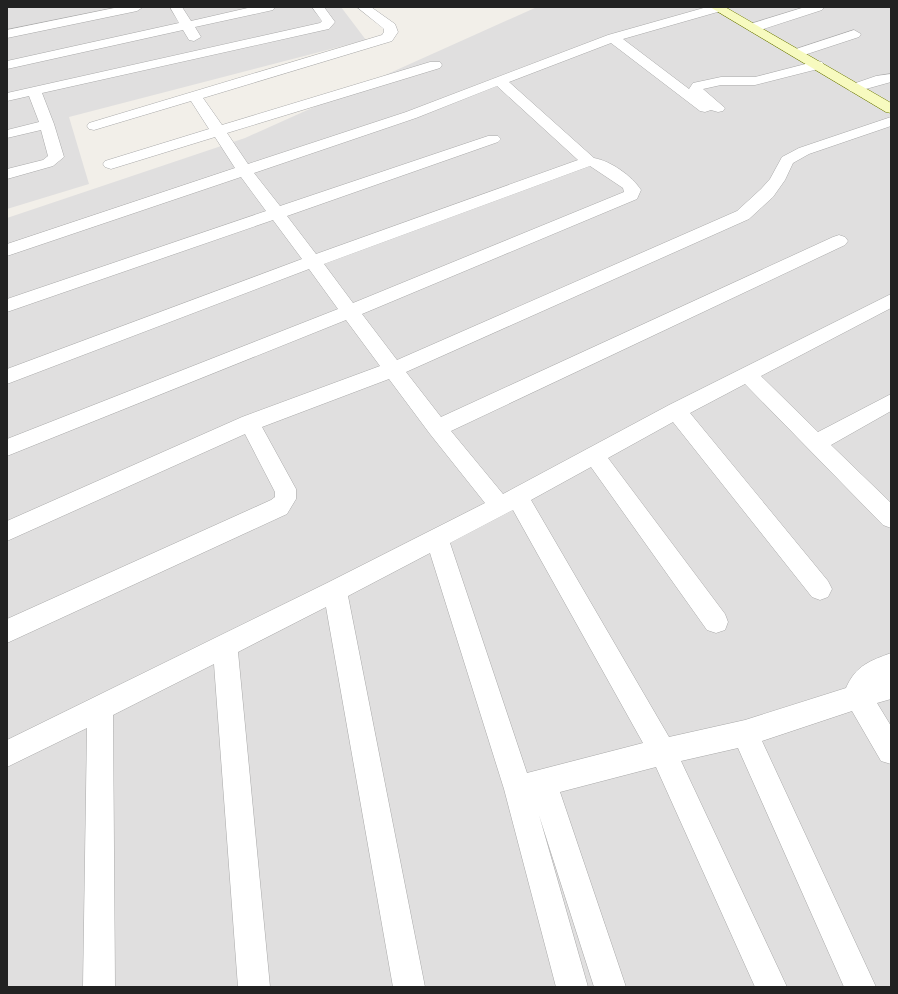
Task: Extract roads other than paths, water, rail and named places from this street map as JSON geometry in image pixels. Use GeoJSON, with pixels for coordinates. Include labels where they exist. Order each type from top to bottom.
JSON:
{"type":"FeatureCollection","features":[{"type":"Feature","properties":{"kind":"street"},"geometry":{"type":"LineString","coordinates":[[7,34],[84,12],[137,7]]}},
{"type":"Feature","properties":{"kind":"street"},"geometry":{"type":"LineString","coordinates":[[176,7],[203,53]]}},
{"type":"Feature","properties":{"kind":"street"},"geometry":{"type":"LineString","coordinates":[[7,65],[269,7]]}},
{"type":"Feature","properties":{"kind":"street"},"geometry":{"type":"LineString","coordinates":[[7,97],[324,26],[329,22],[318,7]]}},
{"type":"Feature","properties":{"kind":"street"},"geometry":{"type":"LineString","coordinates":[[94,126],[382,41],[387,38],[391,32],[390,27],[364,7]]}},
{"type":"Feature","properties":{"kind":"street"},"geometry":{"type":"LineString","coordinates":[[7,250],[411,115],[613,38],[716,7],[798,53],[891,109]]}},
{"type":"Feature","properties":{"kind":"street"},"geometry":{"type":"LineString","coordinates":[[752,28],[818,7]]}},
{"type":"Feature","properties":{"kind":"street"},"geometry":{"type":"LineString","coordinates":[[798,53],[854,34]]}},
{"type":"Feature","properties":{"kind":"street"},"geometry":{"type":"LineString","coordinates":[[613,38],[712,108],[697,92],[696,89],[698,86],[721,81],[755,81],[817,65]]}},
{"type":"Feature","properties":{"kind":"street"},"geometry":{"type":"LineString","coordinates":[[111,164],[435,65]]}},
{"type":"Feature","properties":{"kind":"street"},"geometry":{"type":"LineString","coordinates":[[855,88],[880,79],[891,78]]}},
{"type":"Feature","properties":{"kind":"street"},"geometry":{"type":"LineString","coordinates":[[7,448],[351,311],[631,195],[633,190],[629,185],[598,163],[589,161],[500,81]]}},
{"type":"Feature","properties":{"kind":"street"},"geometry":{"type":"LineString","coordinates":[[7,174],[48,164],[55,160],[56,155],[47,124],[34,91]]}},
{"type":"Feature","properties":{"kind":"street"},"geometry":{"type":"LineString","coordinates":[[195,97],[245,171],[314,261],[437,428],[509,502],[663,752],[771,987]]}},
{"type":"Feature","properties":{"kind":"street"},"geometry":{"type":"LineString","coordinates":[[7,531],[249,424],[394,369],[743,215],[767,193],[777,180],[787,160],[804,151],[891,121]]}},
{"type":"Feature","properties":{"kind":"street"},"geometry":{"type":"LineString","coordinates":[[7,134],[47,124]]}},
{"type":"Feature","properties":{"kind":"street"},"geometry":{"type":"LineString","coordinates":[[7,306],[493,140]]}},
{"type":"Feature","properties":{"kind":"street"},"geometry":{"type":"LineString","coordinates":[[7,377],[314,261],[589,161]]}},
{"type":"Feature","properties":{"kind":"street"},"geometry":{"type":"LineString","coordinates":[[437,428],[839,241]]}},
{"type":"Feature","properties":{"kind":"street"},"geometry":{"type":"LineString","coordinates":[[7,754],[225,648],[509,502],[676,411],[891,300]]}},
{"type":"Feature","properties":{"kind":"street"},"geometry":{"type":"LineString","coordinates":[[747,374],[891,516]]}},
{"type":"Feature","properties":{"kind":"street"},"geometry":{"type":"LineString","coordinates":[[817,443],[891,402]]}},
{"type":"Feature","properties":{"kind":"street"},"geometry":{"type":"LineString","coordinates":[[676,411],[820,589]]}},
{"type":"Feature","properties":{"kind":"street"},"geometry":{"type":"LineString","coordinates":[[7,631],[279,507],[285,502],[287,497],[285,489],[249,424]]}},
{"type":"Feature","properties":{"kind":"street"},"geometry":{"type":"LineString","coordinates":[[595,456],[716,622]]}},
{"type":"Feature","properties":{"kind":"street"},"geometry":{"type":"LineString","coordinates":[[437,538],[531,787],[610,987]]}},
{"type":"Feature","properties":{"kind":"street"},"geometry":{"type":"LineString","coordinates":[[335,591],[409,987]]}},
{"type":"Feature","properties":{"kind":"street"},"geometry":{"type":"LineString","coordinates":[[225,648],[254,987]]}},
{"type":"Feature","properties":{"kind":"street"},"geometry":{"type":"LineString","coordinates":[[891,665],[862,681],[858,687],[858,696],[891,751]]}},
{"type":"Feature","properties":{"kind":"street"},"geometry":{"type":"LineString","coordinates":[[531,787],[663,752],[745,733],[891,686]]}},
{"type":"Feature","properties":{"kind":"street"},"geometry":{"type":"LineString","coordinates":[[99,987],[100,708]]}},
{"type":"Feature","properties":{"kind":"street"},"geometry":{"type":"LineString","coordinates":[[745,733],[860,987]]}},
{"type":"Feature","properties":{"kind":"street"},"geometry":{"type":"LineString","coordinates":[[531,787],[572,987]]}}]}
